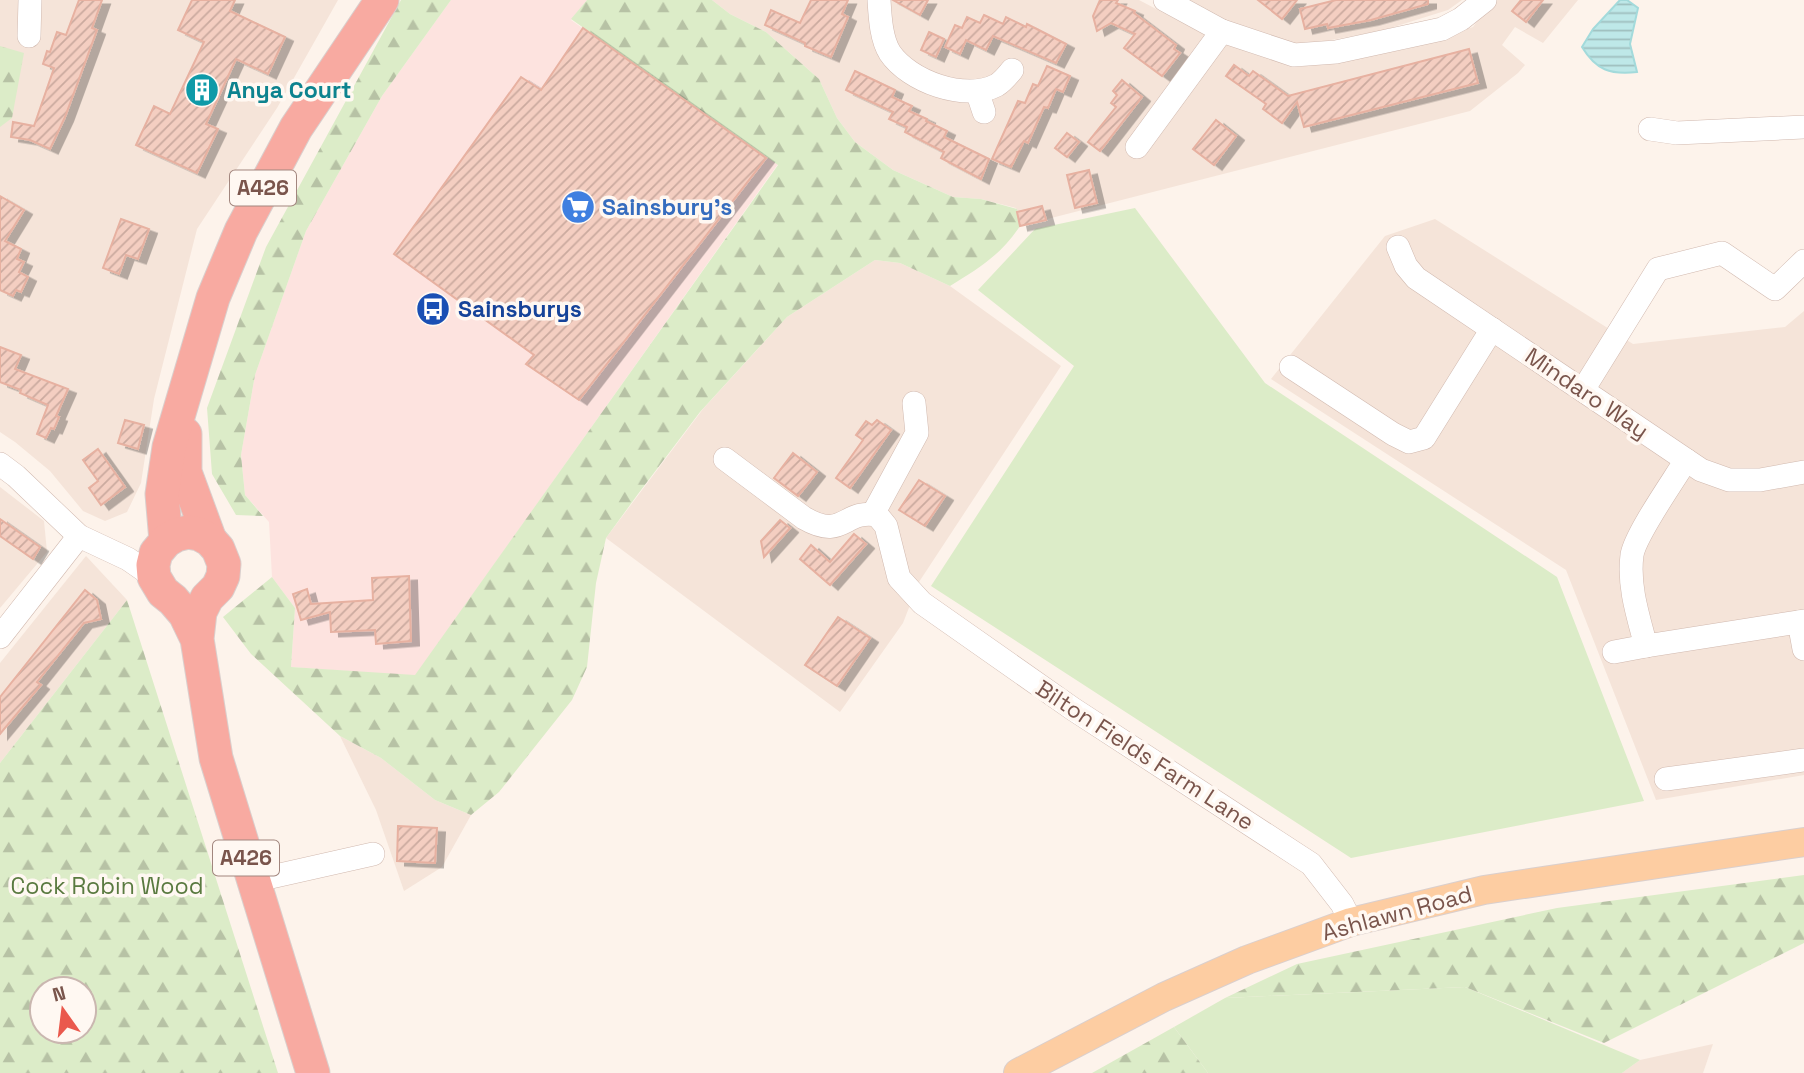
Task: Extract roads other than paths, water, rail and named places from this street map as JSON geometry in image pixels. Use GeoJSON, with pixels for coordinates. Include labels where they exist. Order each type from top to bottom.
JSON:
{"type":"FeatureCollection","features":[{"type":"Feature","properties":{"kind":"highway","name":"A426"},"geometry":{"type":"LineString","coordinates":[[197,639],[155,566],[169,447],[213,298],[241,231],[296,128],[382,0]]}},
{"type":"Feature","properties":{"kind":"highway","name":"A426"},"geometry":{"type":"LineString","coordinates":[[185,396],[185,472],[210,540],[218,549],[224,564],[218,587],[207,598],[200,612],[197,639],[216,758],[313,1073]]}},
{"type":"Feature","properties":{"kind":"highway"},"geometry":{"type":"LineString","coordinates":[[207,598],[183,603],[155,566],[176,535],[188,532],[210,540]]}},
{"type":"Feature","properties":{"kind":"main road","name":"Ashlawn Road"},"geometry":{"type":"LineString","coordinates":[[1018,1073],[1164,997],[1247,960],[1351,922],[1484,890],[1804,842]]}},
{"type":"Feature","properties":{"kind":"street"},"geometry":{"type":"LineString","coordinates":[[29,36],[30,0]]}},
{"type":"Feature","properties":{"kind":"street"},"geometry":{"type":"LineString","coordinates":[[879,0],[888,50],[901,67],[921,80],[980,101],[1012,70]]}},
{"type":"Feature","properties":{"kind":"street"},"geometry":{"type":"LineString","coordinates":[[1165,0],[1222,31],[1294,55],[1336,52],[1442,29],[1461,19],[1485,0]]}},
{"type":"Feature","properties":{"kind":"street"},"geometry":{"type":"LineString","coordinates":[[1138,147],[1222,31]]}},
{"type":"Feature","properties":{"kind":"street"},"geometry":{"type":"LineString","coordinates":[[1650,129],[1676,133],[1804,127]]}},
{"type":"Feature","properties":{"kind":"street","name":"Mindaro Way"},"geometry":{"type":"LineString","coordinates":[[1398,247],[1406,266],[1416,278],[1701,470],[1729,480],[1760,480],[1804,472]]}},
{"type":"Feature","properties":{"kind":"street"},"geometry":{"type":"LineString","coordinates":[[1583,390],[1658,268],[1722,253],[1776,289],[1804,261]]}},
{"type":"Feature","properties":{"kind":"street"},"geometry":{"type":"LineString","coordinates":[[1292,367],[1409,442],[1424,438],[1492,329]]}},
{"type":"Feature","properties":{"kind":"street"},"geometry":{"type":"LineString","coordinates":[[725,459],[817,526],[834,528],[865,513],[873,514],[917,433],[914,403]]}},
{"type":"Feature","properties":{"kind":"street"},"geometry":{"type":"LineString","coordinates":[[1646,646],[1631,582],[1632,552],[1686,460]]}},
{"type":"Feature","properties":{"kind":"street"},"geometry":{"type":"LineString","coordinates":[[0,464],[79,536],[155,566]]}},
{"type":"Feature","properties":{"kind":"street","name":"Bilton Fields Farm Lane"},"geometry":{"type":"LineString","coordinates":[[873,514],[886,526],[899,578],[922,603],[1073,709],[1311,864],[1342,904],[1351,922]]}},
{"type":"Feature","properties":{"kind":"street"},"geometry":{"type":"LineString","coordinates":[[0,637],[79,536]]}},
{"type":"Feature","properties":{"kind":"street"},"geometry":{"type":"LineString","coordinates":[[1614,652],[1802,622],[1804,649]]}},
{"type":"Feature","properties":{"kind":"street"},"geometry":{"type":"LineString","coordinates":[[1666,779],[1804,760]]}},
{"type":"Feature","properties":{"kind":"street"},"geometry":{"type":"LineString","coordinates":[[253,881],[373,854]]}},
{"type":"Feature","properties":{"kind":"water"},"geometry":{"type":"Polygon","coordinates":[[[1620,0],[1627,0],[1638,8],[1630,44],[1637,72],[1619,73],[1598,66],[1582,47],[1593,29],[1620,0]]]}},
{"type":"Feature","properties":{"kind":"place","name":"Anya Court"},"geometry":{"type":"Point","coordinates":[202,90]}},
{"type":"Feature","properties":{"kind":"place","name":"Sainsbury's"},"geometry":{"type":"Point","coordinates":[578,207]}},
{"type":"Feature","properties":{"kind":"place","name":"Sainsburys"},"geometry":{"type":"Point","coordinates":[433,309]}},
{"type":"Feature","properties":{"kind":"park label","name":"Cock Robin Wood"},"geometry":{"type":"Point","coordinates":[107,886]}}]}
